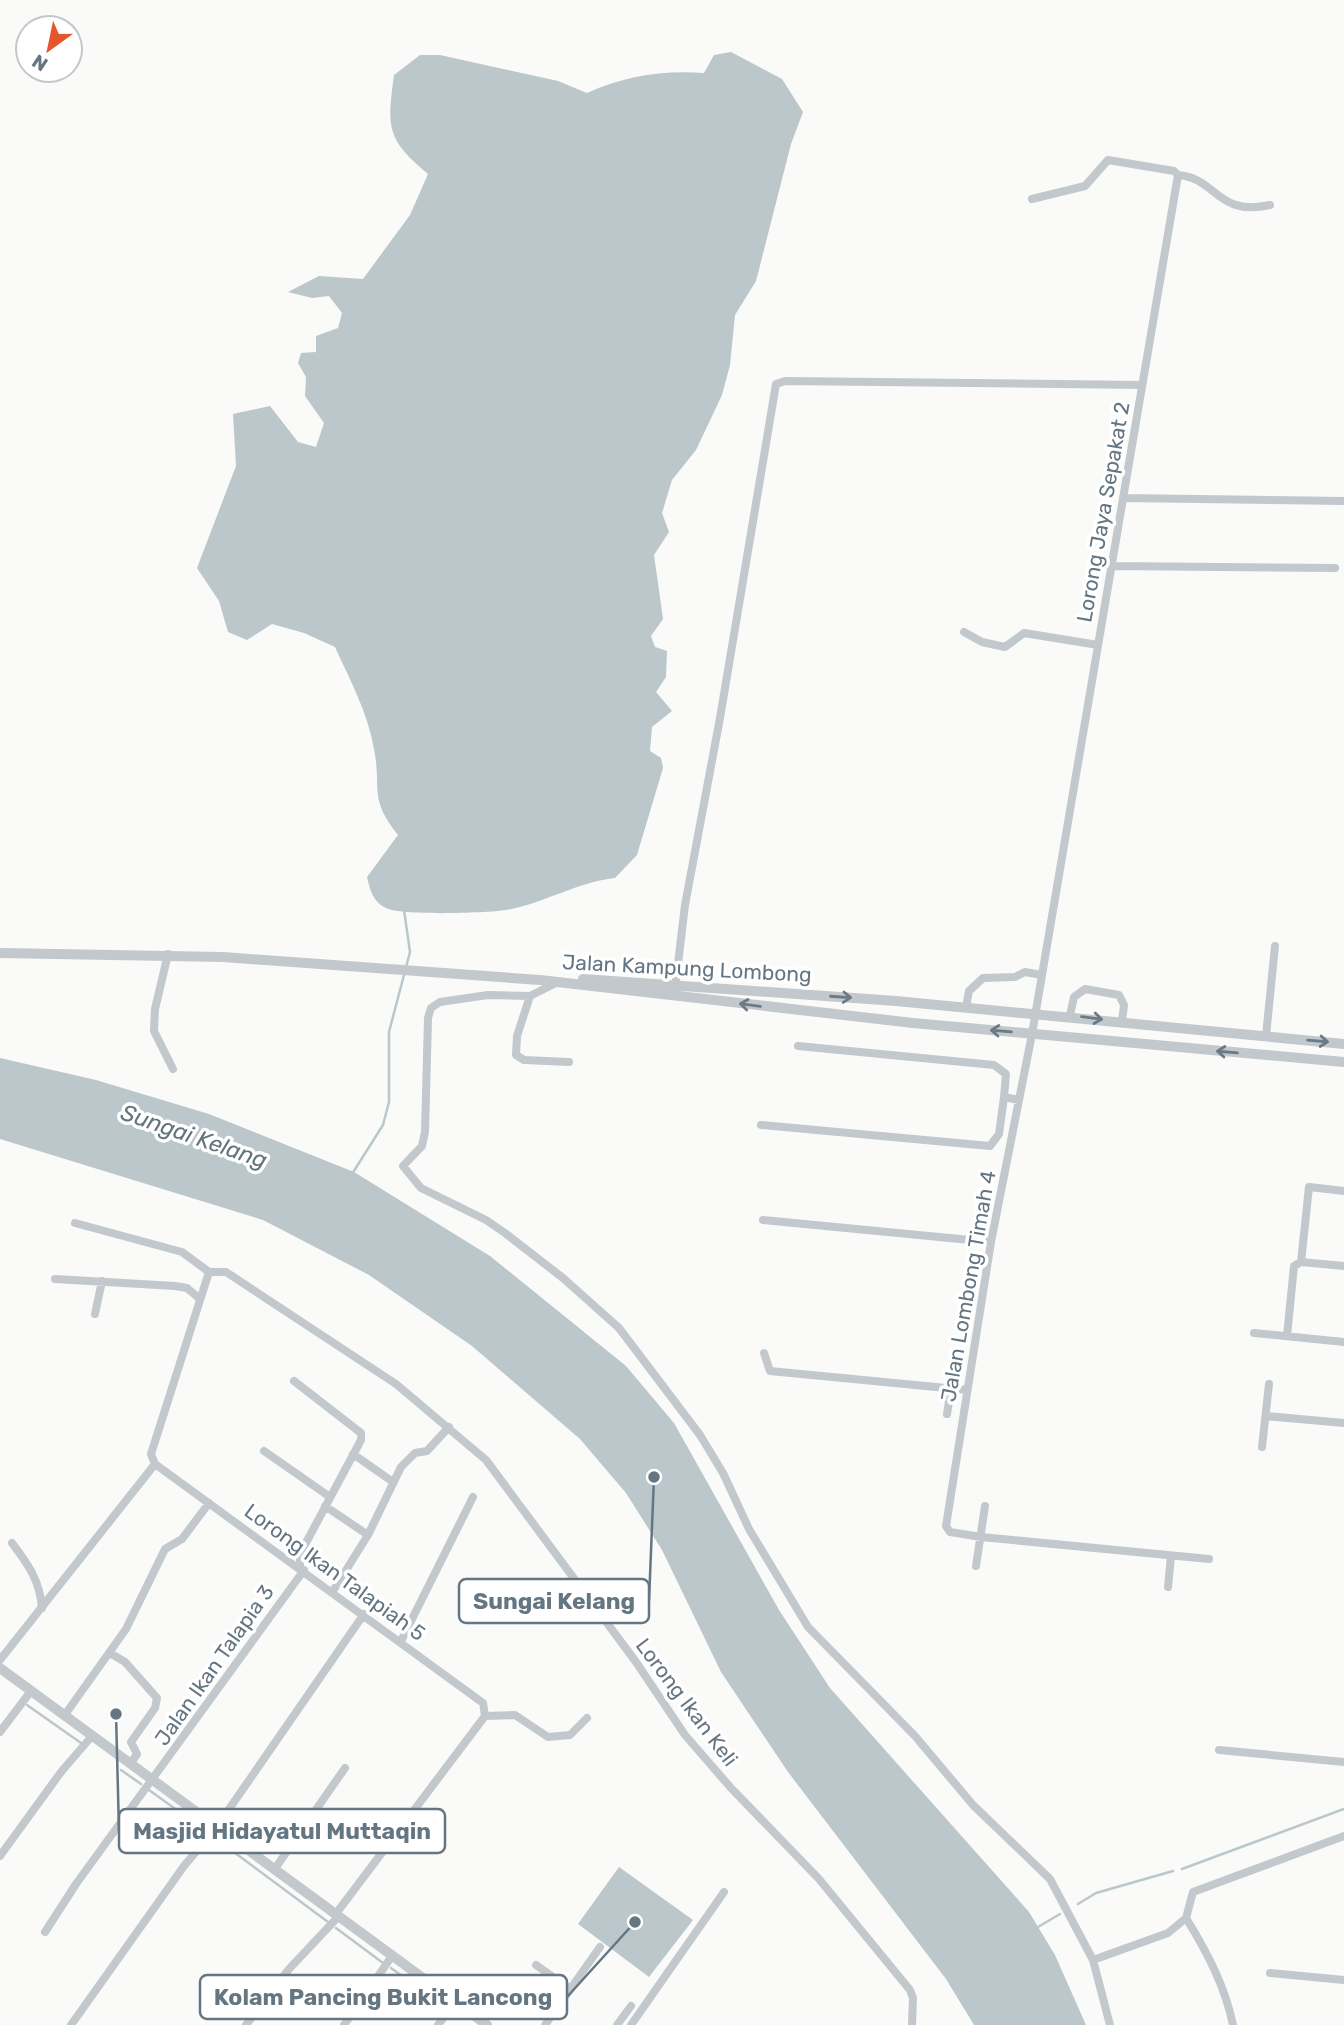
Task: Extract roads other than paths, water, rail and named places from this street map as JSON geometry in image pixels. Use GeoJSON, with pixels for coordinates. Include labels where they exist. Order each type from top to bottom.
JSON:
{"type":"FeatureCollection","features":[{"type":"Feature","properties":{"kind":"street"},"geometry":{"type":"LineString","coordinates":[[1032,199],[1085,186],[1108,160],[1189,176],[1226,203],[1256,208],[1270,205]]}},
{"type":"Feature","properties":{"kind":"street","name":"Lorong Jaya Sepakat 2"},"geometry":{"type":"LineString","coordinates":[[1035,1014],[1178,175]]}},
{"type":"Feature","properties":{"kind":"street"},"geometry":{"type":"LineString","coordinates":[[675,990],[685,905],[720,718],[776,384],[785,381],[1142,385]]}},
{"type":"Feature","properties":{"kind":"street"},"geometry":{"type":"LineString","coordinates":[[1123,498],[1344,500]]}},
{"type":"Feature","properties":{"kind":"street"},"geometry":{"type":"LineString","coordinates":[[1111,566],[1335,569]]}},
{"type":"Feature","properties":{"kind":"street"},"geometry":{"type":"LineString","coordinates":[[964,632],[982,642],[1005,647],[1024,633],[1098,645]]}},
{"type":"Feature","properties":{"kind":"street"},"geometry":{"type":"LineString","coordinates":[[1266,1036],[1275,947]]}},
{"type":"Feature","properties":{"kind":"street"},"geometry":{"type":"LineString","coordinates":[[0,953],[168,954],[540,980]]}},
{"type":"Feature","properties":{"kind":"street"},"geometry":{"type":"LineString","coordinates":[[168,954],[155,1009],[154,1031],[173,1069]]}},
{"type":"Feature","properties":{"kind":"street"},"geometry":{"type":"LineString","coordinates":[[965,1007],[967,995],[983,978],[1015,977],[1025,972],[1042,975]]}},
{"type":"Feature","properties":{"kind":"street","name":"Jalan Kampung Lombong"},"geometry":{"type":"LineString","coordinates":[[540,980],[570,978],[1032,1034],[1344,1062]]}},
{"type":"Feature","properties":{"kind":"street","name":"Jalan Kampung Lombong"},"geometry":{"type":"LineString","coordinates":[[540,980],[1070,1015],[1344,1044]]}},
{"type":"Feature","properties":{"kind":"street"},"geometry":{"type":"LineString","coordinates":[[558,982],[530,996],[488,995],[440,1002],[431,1008],[428,1018],[425,1132],[422,1146],[403,1166],[421,1188],[486,1220],[505,1233],[563,1278],[619,1328],[700,1435],[723,1473],[749,1529],[808,1627],[915,1736],[974,1805],[1050,1879],[1093,1960],[1110,2025]]}},
{"type":"Feature","properties":{"kind":"street"},"geometry":{"type":"LineString","coordinates":[[1070,1015],[1074,997],[1085,989],[1119,995],[1124,1005],[1122,1022]]}},
{"type":"Feature","properties":{"kind":"street"},"geometry":{"type":"LineString","coordinates":[[530,996],[517,1036],[516,1055],[524,1060],[569,1062]]}},
{"type":"Feature","properties":{"kind":"street","name":"Jalan Lombong Timah 4"},"geometry":{"type":"LineString","coordinates":[[981,1537],[950,1532],[946,1526],[991,1242],[1035,1014]]}},
{"type":"Feature","properties":{"kind":"street"},"geometry":{"type":"LineString","coordinates":[[761,1125],[990,1146],[999,1134],[1006,1074],[994,1065],[798,1046]]}},
{"type":"Feature","properties":{"kind":"street"},"geometry":{"type":"LineString","coordinates":[[1004,1097],[1020,1100]]}},
{"type":"Feature","properties":{"kind":"street"},"geometry":{"type":"LineString","coordinates":[[1300,1262],[1309,1187],[1344,1191]]}},
{"type":"Feature","properties":{"kind":"street"},"geometry":{"type":"LineString","coordinates":[[762,1220],[991,1242]]}},
{"type":"Feature","properties":{"kind":"street","name":"Lorong Ikan Keli"},"geometry":{"type":"LineString","coordinates":[[75,1223],[182,1252],[209,1272],[226,1272],[397,1384],[486,1460],[636,1662],[685,1735],[731,1788],[819,1879],[910,1990],[913,1998],[912,2025]]}},
{"type":"Feature","properties":{"kind":"street"},"geometry":{"type":"LineString","coordinates":[[1287,1336],[1294,1266],[1300,1262],[1344,1266]]}},
{"type":"Feature","properties":{"kind":"street"},"geometry":{"type":"LineString","coordinates":[[0,1660],[155,1464],[151,1454],[209,1272]]}},
{"type":"Feature","properties":{"kind":"street"},"geometry":{"type":"LineString","coordinates":[[55,1279],[175,1286],[187,1288],[200,1299]]}},
{"type":"Feature","properties":{"kind":"street"},"geometry":{"type":"LineString","coordinates":[[95,1314],[102,1281]]}},
{"type":"Feature","properties":{"kind":"street"},"geometry":{"type":"LineString","coordinates":[[1254,1333],[1344,1342]]}},
{"type":"Feature","properties":{"kind":"street"},"geometry":{"type":"LineString","coordinates":[[764,1353],[770,1371],[967,1390]]}},
{"type":"Feature","properties":{"kind":"street"},"geometry":{"type":"LineString","coordinates":[[947,1414],[956,1358]]}},
{"type":"Feature","properties":{"kind":"street"},"geometry":{"type":"LineString","coordinates":[[294,1381],[358,1429],[361,1440],[353,1454],[393,1482]]}},
{"type":"Feature","properties":{"kind":"street"},"geometry":{"type":"LineString","coordinates":[[1262,1447],[1269,1384]]}},
{"type":"Feature","properties":{"kind":"street"},"geometry":{"type":"LineString","coordinates":[[1266,1416],[1344,1423]]}},
{"type":"Feature","properties":{"kind":"street"},"geometry":{"type":"LineString","coordinates":[[333,1591],[368,1535],[401,1466],[415,1453],[427,1451],[449,1427]]}},
{"type":"Feature","properties":{"kind":"street"},"geometry":{"type":"LineString","coordinates":[[264,1451],[368,1535]]}},
{"type":"Feature","properties":{"kind":"street","name":"Jalan Ikan Talapia 3"},"geometry":{"type":"LineString","coordinates":[[45,1932],[76,1884],[153,1781],[302,1569],[300,1554],[353,1454]]}},
{"type":"Feature","properties":{"kind":"street","name":"Lorong Ikan Talapiah 5"},"geometry":{"type":"LineString","coordinates":[[155,1464],[333,1591],[483,1703],[485,1716]]}},
{"type":"Feature","properties":{"kind":"street"},"geometry":{"type":"LineString","coordinates":[[401,1641],[474,1497]]}},
{"type":"Feature","properties":{"kind":"street"},"geometry":{"type":"LineString","coordinates":[[64,1716],[126,1629],[165,1549],[182,1539],[209,1503]]}},
{"type":"Feature","properties":{"kind":"street"},"geometry":{"type":"LineString","coordinates":[[976,1566],[985,1506]]}},
{"type":"Feature","properties":{"kind":"street"},"geometry":{"type":"LineString","coordinates":[[981,1537],[1209,1559]]}},
{"type":"Feature","properties":{"kind":"street"},"geometry":{"type":"LineString","coordinates":[[12,1543],[30,1566],[41,1589],[43,1608]]}},
{"type":"Feature","properties":{"kind":"street"},"geometry":{"type":"LineString","coordinates":[[1168,1587],[1171,1556]]}},
{"type":"Feature","properties":{"kind":"street"},"geometry":{"type":"LineString","coordinates":[[71,2025],[184,1866],[216,1828],[364,1614]]}},
{"type":"Feature","properties":{"kind":"street"},"geometry":{"type":"LineString","coordinates":[[110,1653],[125,1662],[157,1698],[155,1708],[132,1740],[137,1754],[131,1763]]}},
{"type":"Feature","properties":{"kind":"street"},"geometry":{"type":"LineString","coordinates":[[0,1668],[487,2025]]}},
{"type":"Feature","properties":{"kind":"street"},"geometry":{"type":"LineString","coordinates":[[0,1732],[31,1691]]}},
{"type":"Feature","properties":{"kind":"street"},"geometry":{"type":"LineString","coordinates":[[246,2025],[289,1969],[336,1916],[377,1855],[485,1716],[515,1715],[548,1737],[570,1735],[587,1718]]}},
{"type":"Feature","properties":{"kind":"street"},"geometry":{"type":"LineString","coordinates":[[0,1856],[61,1772],[92,1736]]}},
{"type":"Feature","properties":{"kind":"street"},"geometry":{"type":"LineString","coordinates":[[1219,1751],[1344,1762]]}},
{"type":"Feature","properties":{"kind":"street"},"geometry":{"type":"LineString","coordinates":[[274,1870],[345,1768]]}},
{"type":"Feature","properties":{"kind":"street"},"geometry":{"type":"LineString","coordinates":[[1093,1960],[1167,1933],[1186,1918],[1193,1892],[1344,1836]]}},
{"type":"Feature","properties":{"kind":"street"},"geometry":{"type":"LineString","coordinates":[[631,2025],[724,1892]]}},
{"type":"Feature","properties":{"kind":"street"},"geometry":{"type":"LineString","coordinates":[[1186,1918],[1205,1949],[1228,1999],[1233,2025]]}},
{"type":"Feature","properties":{"kind":"street"},"geometry":{"type":"LineString","coordinates":[[545,2025],[600,1947]]}},
{"type":"Feature","properties":{"kind":"street"},"geometry":{"type":"LineString","coordinates":[[344,2025],[392,1956]]}},
{"type":"Feature","properties":{"kind":"street"},"geometry":{"type":"LineString","coordinates":[[536,1965],[570,1989]]}},
{"type":"Feature","properties":{"kind":"street"},"geometry":{"type":"LineString","coordinates":[[1270,1973],[1344,1979]]}},
{"type":"Feature","properties":{"kind":"street"},"geometry":{"type":"LineString","coordinates":[[438,2025],[455,2002]]}},
{"type":"Feature","properties":{"kind":"street"},"geometry":{"type":"LineString","coordinates":[[617,2025],[631,2006]]}},
{"type":"Feature","properties":{"kind":"water"},"geometry":{"type":"Polygon","coordinates":[[[731,52],[782,79],[803,112],[791,144],[756,281],[735,315],[730,365],[722,395],[696,450],[672,480],[662,513],[669,532],[654,555],[663,619],[651,636],[655,647],[667,651],[666,677],[656,692],[672,711],[652,727],[650,751],[661,758],[663,768],[637,855],[615,878],[587,884],[506,910],[426,913],[386,908],[375,899],[367,877],[398,835],[379,802],[371,736],[358,697],[335,647],[304,633],[272,624],[247,640],[228,632],[219,601],[197,568],[236,466],[233,414],[270,406],[298,442],[316,447],[324,423],[305,396],[306,377],[298,363],[301,353],[316,352],[316,336],[338,328],[342,313],[329,296],[312,298],[288,292],[319,276],[363,279],[410,215],[428,174],[397,141],[390,108],[394,75],[420,55],[440,55],[558,81],[587,93],[615,82],[644,76],[674,72],[704,73],[714,55],[731,52]]]}},
{"type":"Feature","properties":{"kind":"water"},"geometry":{"type":"Polygon","coordinates":[[[0,1058],[96,1080],[209,1114],[354,1172],[490,1256],[626,1366],[674,1423],[779,1610],[830,1688],[1029,1912],[1055,1955],[1086,2025],[974,2025],[946,1979],[788,1772],[721,1672],[662,1550],[626,1493],[580,1439],[472,1346],[369,1275],[263,1220],[0,1139],[0,1058]]]}},
{"type":"Feature","properties":{"kind":"water"},"geometry":{"type":"Polygon","coordinates":[[[619,1867],[693,1920],[649,1977],[578,1924],[619,1867]]]}},
{"type":"Feature","properties":{"kind":"waterway"},"geometry":{"type":"LineString","coordinates":[[352,1174],[383,1125],[389,1102],[389,1032],[410,952],[404,910]]}},
{"type":"Feature","properties":{"kind":"waterway"},"geometry":{"type":"LineString","coordinates":[[27,1705],[81,1743]]}},
{"type":"Feature","properties":{"kind":"waterway"},"geometry":{"type":"LineString","coordinates":[[121,1770],[141,1784]]}},
{"type":"Feature","properties":{"kind":"waterway"},"geometry":{"type":"LineString","coordinates":[[149,1790],[206,1831]]}},
{"type":"Feature","properties":{"kind":"waterway"},"geometry":{"type":"LineString","coordinates":[[1182,1869],[1344,1809]]}},
{"type":"Feature","properties":{"kind":"waterway"},"geometry":{"type":"LineString","coordinates":[[211,1835],[328,1922]]}},
{"type":"Feature","properties":{"kind":"waterway"},"geometry":{"type":"LineString","coordinates":[[1078,1904],[1096,1893],[1173,1871]]}},
{"type":"Feature","properties":{"kind":"waterway"},"geometry":{"type":"LineString","coordinates":[[1038,1927],[1060,1914]]}},
{"type":"Feature","properties":{"kind":"waterway"},"geometry":{"type":"LineString","coordinates":[[336,1928],[383,1963]]}},
{"type":"Feature","properties":{"kind":"waterway"},"geometry":{"type":"LineString","coordinates":[[391,1968],[416,1986]]}},
{"type":"Feature","properties":{"kind":"place","name":"Sungai Kelang"},"geometry":{"type":"Point","coordinates":[654,1477]}},
{"type":"Feature","properties":{"kind":"place","name":"Masjid Hidayatul Muttaqin"},"geometry":{"type":"Point","coordinates":[116,1714]}},
{"type":"Feature","properties":{"kind":"place","name":"Kolam Pancing Bukit Lancong"},"geometry":{"type":"Point","coordinates":[635,1922]}}]}
